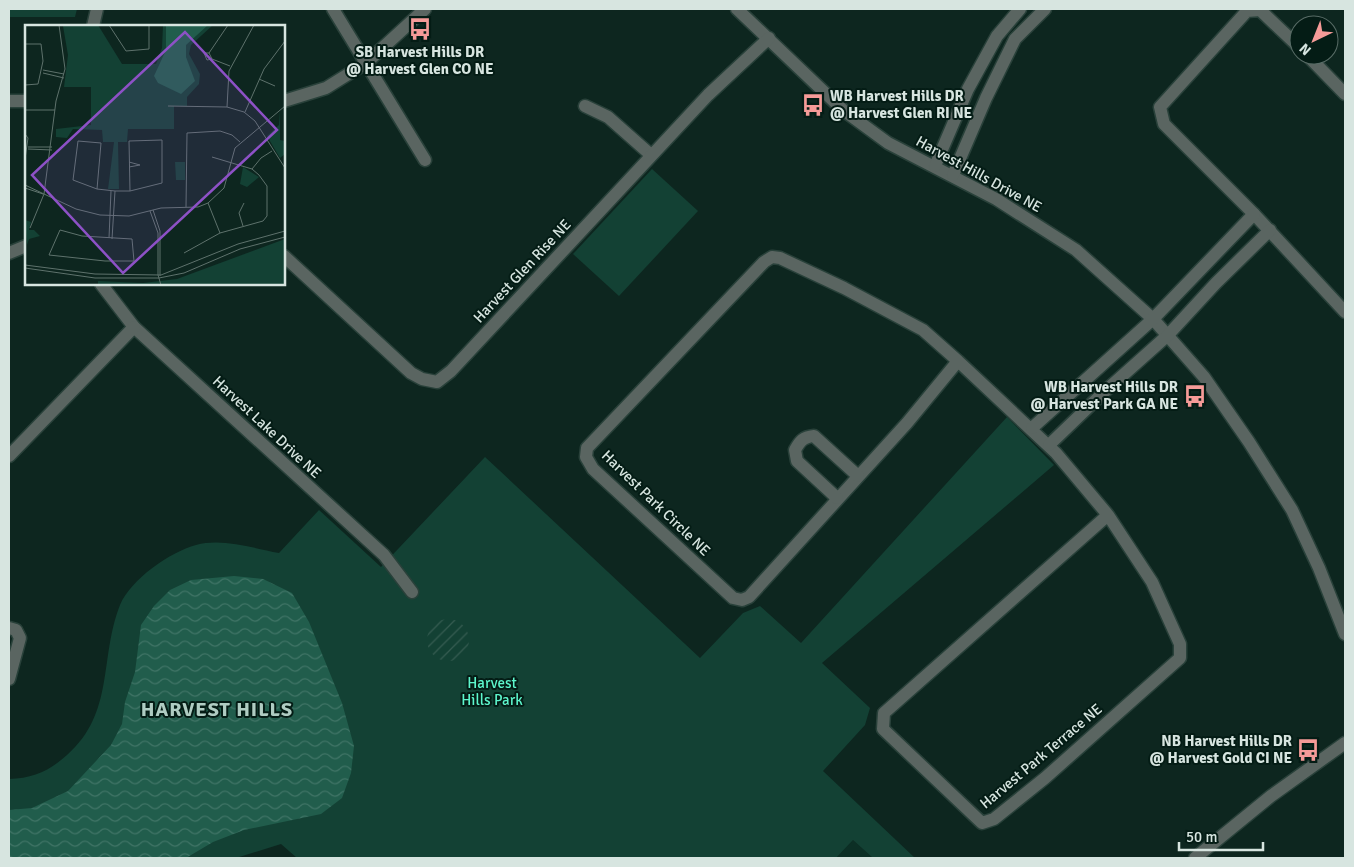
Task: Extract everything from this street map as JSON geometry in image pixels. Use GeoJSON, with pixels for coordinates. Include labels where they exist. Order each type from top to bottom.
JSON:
{"type":"FeatureCollection","features":[{"type":"Feature","properties":{"kind":"street"},"geometry":{"type":"LineString","coordinates":[[93,25],[97,9]]}},
{"type":"Feature","properties":{"kind":"street"},"geometry":{"type":"LineString","coordinates":[[333,9],[425,160]]}},
{"type":"Feature","properties":{"kind":"street"},"geometry":{"type":"LineString","coordinates":[[285,101],[326,88],[366,63],[425,9]]}},
{"type":"Feature","properties":{"kind":"street","name":"Harvest Hills Drive NE"},"geometry":{"type":"LineString","coordinates":[[737,9],[843,110],[888,143],[953,175],[996,199],[1076,250],[1168,335],[1204,377],[1249,442],[1292,510],[1319,568],[1345,634]]}},
{"type":"Feature","properties":{"kind":"street"},"geometry":{"type":"LineString","coordinates":[[935,166],[968,89],[992,44],[1020,9]]}},
{"type":"Feature","properties":{"kind":"street"},"geometry":{"type":"LineString","coordinates":[[953,175],[986,98],[1016,39],[1045,9]]}},
{"type":"Feature","properties":{"kind":"street"},"geometry":{"type":"LineString","coordinates":[[1289,38],[1260,10],[1247,11],[1160,107],[1164,124],[1270,230],[1345,312]]}},
{"type":"Feature","properties":{"kind":"street","name":"Harvest Glen Rise NE"},"geometry":{"type":"LineString","coordinates":[[285,257],[411,373],[422,379],[437,382],[451,371],[708,95],[769,38]]}},
{"type":"Feature","properties":{"kind":"street"},"geometry":{"type":"LineString","coordinates":[[1317,65],[1345,94]]}},
{"type":"Feature","properties":{"kind":"street"},"geometry":{"type":"LineString","coordinates":[[9,101],[25,101]]}},
{"type":"Feature","properties":{"kind":"street"},"geometry":{"type":"LineString","coordinates":[[585,106],[608,117],[651,156]]}},
{"type":"Feature","properties":{"kind":"street"},"geometry":{"type":"LineString","coordinates":[[1040,437],[1254,214]]}},
{"type":"Feature","properties":{"kind":"street"},"geometry":{"type":"LineString","coordinates":[[1040,437],[1103,393],[1168,335],[1216,283],[1270,230]]}},
{"type":"Feature","properties":{"kind":"street"},"geometry":{"type":"LineString","coordinates":[[9,253],[25,246]]}},
{"type":"Feature","properties":{"kind":"street","name":"Harvest Park Circle NE"},"geometry":{"type":"LineString","coordinates":[[958,361],[907,423],[749,597],[742,600],[733,598],[593,469],[586,457],[587,448],[764,262],[772,257],[780,258],[844,288],[923,330],[958,361],[1040,437]]}},
{"type":"Feature","properties":{"kind":"street","name":"Harvest Lake Drive NE"},"geometry":{"type":"LineString","coordinates":[[102,285],[134,327],[384,556],[412,592]]}},
{"type":"Feature","properties":{"kind":"street"},"geometry":{"type":"LineString","coordinates":[[9,456],[134,327]]}},
{"type":"Feature","properties":{"kind":"street"},"geometry":{"type":"LineString","coordinates":[[837,498],[797,460],[795,450],[800,441],[806,437],[814,436],[858,476]]}},
{"type":"Feature","properties":{"kind":"street","name":"Harvest Park Terrace NE"},"geometry":{"type":"LineString","coordinates":[[1040,437],[1108,515],[1152,582],[1180,644],[1180,658],[1045,778],[994,820],[982,823],[883,729],[884,713],[1108,515]]}},
{"type":"Feature","properties":{"kind":"street"},"geometry":{"type":"LineString","coordinates":[[9,628],[16,630],[20,638],[9,679]]}},
{"type":"Feature","properties":{"kind":"street"},"geometry":{"type":"LineString","coordinates":[[1195,858],[1277,790],[1345,743]]}},
{"type":"Feature","properties":{"kind":"shaded area"},"geometry":{"type":"Polygon","coordinates":[[[853,840],[873,858],[836,858],[853,840]]]}},
{"type":"Feature","properties":{"kind":"green space"},"geometry":{"type":"Polygon","coordinates":[[[9,9],[77,9],[75,17],[9,17],[9,9]]]}},
{"type":"Feature","properties":{"kind":"green space"},"geometry":{"type":"Polygon","coordinates":[[[652,169],[698,211],[619,296],[573,254],[652,169]]]}},
{"type":"Feature","properties":{"kind":"green space","name":"Harvest Hills Park"},"geometry":{"type":"Polygon","coordinates":[[[1007,417],[1054,465],[822,663],[870,708],[865,725],[823,771],[915,858],[873,858],[853,840],[836,858],[297,858],[281,844],[236,858],[9,858],[9,779],[26,777],[47,770],[67,755],[82,739],[93,721],[99,703],[114,625],[125,595],[152,568],[163,560],[186,549],[206,543],[227,543],[279,553],[319,510],[381,567],[485,457],[700,658],[743,613],[760,606],[801,643],[1007,417]]]}},
{"type":"Feature","properties":{"kind":"green space"},"geometry":{"type":"Polygon","coordinates":[[[448,619],[463,625],[469,640],[463,655],[448,661],[433,655],[427,640],[433,625],[448,619]]]}},
{"type":"Feature","properties":{"kind":"water"},"geometry":{"type":"Polygon","coordinates":[[[234,576],[263,579],[292,593],[309,622],[342,703],[354,746],[351,773],[342,798],[321,814],[244,830],[213,842],[186,858],[9,858],[9,810],[32,808],[68,791],[111,745],[122,724],[125,702],[135,672],[141,625],[154,606],[170,590],[191,580],[234,576]]]}},
{"type":"Feature","properties":{"kind":"place","name":"SB Harvest Hills DR @ Harvest Glen CO NE"},"geometry":{"type":"Point","coordinates":[420,29]}},
{"type":"Feature","properties":{"kind":"place","name":"WB Harvest Hills DR @ Harvest Glen RI NE"},"geometry":{"type":"Point","coordinates":[813,105]}},
{"type":"Feature","properties":{"kind":"place","name":"WB Harvest Hills DR @ Harvest Park GA NE"},"geometry":{"type":"Point","coordinates":[1195,396]}},
{"type":"Feature","properties":{"kind":"place","name":"NB Harvest Hills DR @ Harvest Gold CI NE"},"geometry":{"type":"Point","coordinates":[1308,750]}},
{"type":"Feature","properties":{"kind":"district","name":"HARVEST HILLS"},"geometry":{"type":"Point","coordinates":[217,709]}}]}
